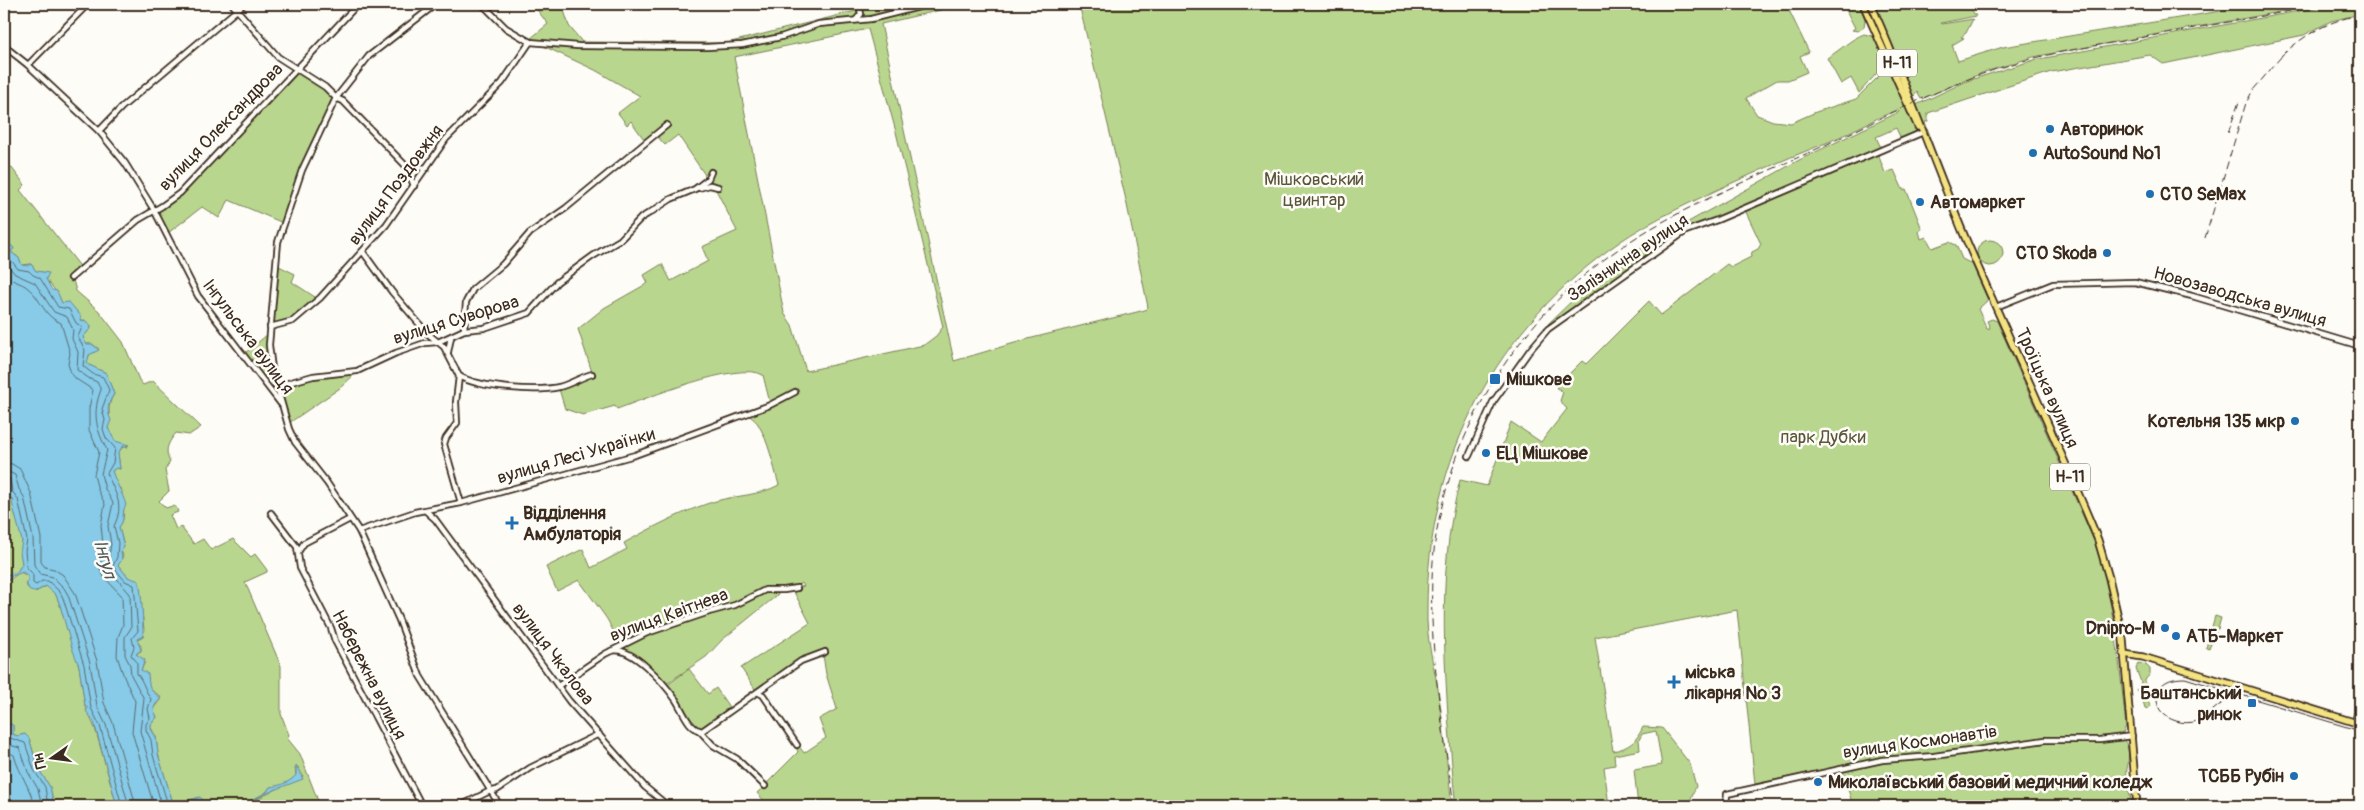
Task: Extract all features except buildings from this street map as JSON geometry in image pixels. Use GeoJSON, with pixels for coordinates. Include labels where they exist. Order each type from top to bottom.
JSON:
{"type":"FeatureCollection","features":[{"type":"Feature","properties":{"kind":"main road","name":"Н-11"},"geometry":{"type":"LineString","coordinates":[[1863,4],[1922,135]]}},
{"type":"Feature","properties":{"kind":"main road","name":"Н-11"},"geometry":{"type":"LineString","coordinates":[[1872,4],[1916,107],[1922,135]]}},
{"type":"Feature","properties":{"kind":"main road","name":"Троїцька вулиця"},"geometry":{"type":"LineString","coordinates":[[1922,135],[2098,540],[2120,625],[2132,736],[2137,806]]}},
{"type":"Feature","properties":{"kind":"main road"},"geometry":{"type":"LineString","coordinates":[[2124,654],[2143,657],[2358,723]]}},
{"type":"Feature","properties":{"kind":"street"},"geometry":{"type":"LineString","coordinates":[[28,65],[88,4]]}},
{"type":"Feature","properties":{"kind":"street"},"geometry":{"type":"LineString","coordinates":[[232,4],[272,51],[295,69],[326,87],[336,98],[343,102],[406,166],[414,186]]}},
{"type":"Feature","properties":{"kind":"street"},"geometry":{"type":"LineString","coordinates":[[99,131],[129,101],[244,4]]}},
{"type":"Feature","properties":{"kind":"street","name":"вулиця Олександрова"},"geometry":{"type":"LineString","coordinates":[[71,278],[138,220],[170,201],[191,182],[358,4]]}},
{"type":"Feature","properties":{"kind":"street"},"geometry":{"type":"LineString","coordinates":[[284,407],[270,360],[270,327],[278,242],[302,170],[336,98],[369,56],[436,4]]}},
{"type":"Feature","properties":{"kind":"street"},"geometry":{"type":"LineString","coordinates":[[482,4],[506,28],[530,42],[578,46],[726,46],[781,37],[819,24],[855,21],[862,17],[931,4]]}},
{"type":"Feature","properties":{"kind":"street"},"geometry":{"type":"LineString","coordinates":[[859,4],[862,17]]}},
{"type":"Feature","properties":{"kind":"street","name":"вулиця Поздовжня"},"geometry":{"type":"LineString","coordinates":[[270,327],[293,321],[308,311],[363,252],[386,226],[453,131],[502,82],[530,42]]}},
{"type":"Feature","properties":{"kind":"street","name":"Інгульська вулиця"},"geometry":{"type":"LineString","coordinates":[[4,46],[28,65],[99,131],[125,163],[154,210],[198,296],[284,407],[289,429],[295,442],[327,483],[359,531],[399,620],[420,676],[500,806]]}},
{"type":"Feature","properties":{"kind":"street"},"geometry":{"type":"LineString","coordinates":[[464,330],[466,302],[473,289],[503,264],[530,233],[566,208],[667,125]]}},
{"type":"Feature","properties":{"kind":"street","name":"Залізнична вулиця"},"geometry":{"type":"LineString","coordinates":[[1469,456],[1493,402],[1530,350],[1556,322],[1689,228],[1717,220],[1922,135]]}},
{"type":"Feature","properties":{"kind":"street"},"geometry":{"type":"LineString","coordinates":[[406,166],[427,168]]}},
{"type":"Feature","properties":{"kind":"street","name":"вулиця Суворова"},"geometry":{"type":"LineString","coordinates":[[695,189],[708,179],[711,172]]}},
{"type":"Feature","properties":{"kind":"street","name":"вулиця Суворова"},"geometry":{"type":"LineString","coordinates":[[277,386],[314,376],[357,371],[396,353],[425,343],[438,342],[464,330],[484,328],[529,313],[557,282],[593,256],[620,240],[641,218],[671,199],[695,189],[710,185],[718,187]]}},
{"type":"Feature","properties":{"kind":"street"},"geometry":{"type":"LineString","coordinates":[[363,252],[392,292],[427,333],[448,353],[459,376],[456,402],[457,423],[444,444],[461,503]]}},
{"type":"Feature","properties":{"kind":"street","name":"Новозаводська вулиця"},"geometry":{"type":"LineString","coordinates":[[1996,307],[2053,284],[2135,282],[2192,296],[2360,346]]}},
{"type":"Feature","properties":{"kind":"street"},"geometry":{"type":"LineString","coordinates":[[448,353],[451,337]]}},
{"type":"Feature","properties":{"kind":"street"},"geometry":{"type":"LineString","coordinates":[[459,376],[473,382],[532,390],[558,387],[592,374]]}},
{"type":"Feature","properties":{"kind":"street","name":"вулиця Лесі Українки"},"geometry":{"type":"LineString","coordinates":[[359,531],[415,512],[461,503],[635,455],[768,406],[795,392]]}},
{"type":"Feature","properties":{"kind":"street","name":"вулиця Чкалова"},"geometry":{"type":"LineString","coordinates":[[426,511],[435,519],[558,686],[645,787],[668,806]]}},
{"type":"Feature","properties":{"kind":"street","name":"Набережна вулиця"},"geometry":{"type":"LineString","coordinates":[[271,513],[295,545],[300,568],[331,628],[335,641],[422,806]]}},
{"type":"Feature","properties":{"kind":"street"},"geometry":{"type":"LineString","coordinates":[[295,545],[304,544],[350,519]]}},
{"type":"Feature","properties":{"kind":"street"},"geometry":{"type":"LineString","coordinates":[[298,554],[304,544]]}},
{"type":"Feature","properties":{"kind":"street","name":"вулиця Квітнева"},"geometry":{"type":"LineString","coordinates":[[558,686],[611,651],[647,633],[735,605],[758,592],[797,588]]}},
{"type":"Feature","properties":{"kind":"street"},"geometry":{"type":"LineString","coordinates":[[611,651],[624,650],[637,658],[675,699],[681,711],[698,730],[713,745],[737,759],[765,786]]}},
{"type":"Feature","properties":{"kind":"street"},"geometry":{"type":"LineString","coordinates":[[698,730],[706,730],[801,662],[825,652]]}},
{"type":"Feature","properties":{"kind":"street"},"geometry":{"type":"LineString","coordinates":[[759,693],[763,695],[797,745]]}},
{"type":"Feature","properties":{"kind":"street"},"geometry":{"type":"LineString","coordinates":[[2358,723],[2360,704]]}},
{"type":"Feature","properties":{"kind":"street"},"geometry":{"type":"LineString","coordinates":[[460,806],[492,791],[550,757],[599,734]]}},
{"type":"Feature","properties":{"kind":"street","name":"вулиця Космонавтів"},"geometry":{"type":"LineString","coordinates":[[1726,806],[1727,794],[1864,763],[2023,742],[2132,736]]}},
{"type":"Feature","properties":{"kind":"green space"},"geometry":{"type":"Polygon","coordinates":[[[537,4],[562,4],[569,26],[582,42],[727,43],[856,11],[858,5],[860,13],[853,19],[730,45],[579,45],[530,39],[548,24],[534,6],[537,4]]]}},
{"type":"Feature","properties":{"kind":"green space"},"geometry":{"type":"Polygon","coordinates":[[[863,4],[924,4],[865,18],[863,15],[863,4]]]}},
{"type":"Feature","properties":{"kind":"green space","name":"Мішковський цвинтар"},"geometry":{"type":"Polygon","coordinates":[[[940,4],[966,4],[881,24],[954,361],[1028,339],[1145,310],[1148,307],[1126,200],[1079,4],[1786,4],[1809,52],[1800,56],[1807,72],[1788,80],[1777,80],[1746,98],[1757,115],[1773,121],[1791,123],[1816,112],[1856,99],[1879,76],[1890,70],[1917,131],[1901,139],[1896,128],[1876,137],[1881,148],[1717,219],[1682,232],[1549,327],[1548,324],[1579,294],[1631,254],[1801,159],[1899,112],[1898,110],[1888,114],[1831,141],[1745,177],[1650,223],[1621,241],[1576,276],[1538,314],[1504,356],[1477,401],[1455,449],[1440,500],[1430,554],[1427,610],[1428,630],[1438,689],[1452,806],[769,806],[757,793],[798,752],[796,746],[798,745],[804,753],[826,738],[819,719],[837,709],[826,674],[823,655],[813,655],[757,692],[741,668],[810,623],[793,590],[804,586],[802,583],[790,589],[774,588],[620,644],[607,619],[579,580],[557,591],[546,567],[583,549],[591,568],[627,549],[624,543],[681,514],[705,504],[756,493],[779,485],[765,438],[758,424],[747,412],[770,403],[763,375],[751,372],[714,377],[669,390],[617,409],[615,406],[583,415],[565,409],[559,389],[574,378],[592,372],[578,329],[604,308],[648,283],[644,275],[662,264],[671,281],[708,261],[702,247],[737,231],[715,188],[711,186],[695,190],[707,178],[678,135],[665,145],[655,134],[646,142],[631,121],[627,125],[618,113],[640,96],[595,70],[539,44],[743,46],[820,25],[940,4]],[[868,29],[734,57],[784,313],[792,325],[806,371],[924,345],[936,336],[943,327],[896,132],[868,29]]]}},
{"type":"Feature","properties":{"kind":"green space"},"geometry":{"type":"Polygon","coordinates":[[[1843,4],[1859,4],[1865,19],[1864,27],[1858,31],[1852,30],[1855,28],[1843,4]]]}},
{"type":"Feature","properties":{"kind":"green space"},"geometry":{"type":"Polygon","coordinates":[[[1874,4],[1967,4],[1976,16],[1941,23],[1973,19],[1966,33],[1961,37],[1964,38],[1952,45],[1958,61],[2003,47],[2263,4],[2323,4],[2033,57],[1982,73],[1921,99],[1917,92],[1914,96],[1914,101],[1874,4]]]}},
{"type":"Feature","properties":{"kind":"green space"},"geometry":{"type":"Polygon","coordinates":[[[2337,4],[2360,4],[2360,14],[2331,21],[2304,35],[2163,64],[2150,55],[2051,72],[1928,113],[1928,121],[1925,122],[1930,136],[1927,137],[1916,105],[1967,81],[2034,60],[2337,4]]]}},
{"type":"Feature","properties":{"kind":"green space"},"geometry":{"type":"Polygon","coordinates":[[[1864,34],[1876,37],[1886,63],[1859,93],[1851,78],[1841,84],[1827,58],[1864,34]]]}},
{"type":"Feature","properties":{"kind":"green space"},"geometry":{"type":"Polygon","coordinates":[[[296,72],[324,87],[331,96],[332,102],[307,155],[283,223],[229,200],[219,218],[202,207],[168,233],[159,214],[160,209],[171,202],[296,72]]]}},
{"type":"Feature","properties":{"kind":"green space","name":"парк Дубки"},"geometry":{"type":"Polygon","coordinates":[[[1878,154],[1885,173],[1894,170],[1903,190],[1906,189],[1922,229],[1919,231],[1921,239],[1926,237],[1932,248],[1949,242],[1956,245],[1962,259],[1972,264],[1988,300],[1978,309],[1987,329],[1990,328],[1987,321],[1992,319],[1997,321],[2094,541],[2112,610],[2126,726],[2123,733],[2115,736],[2115,739],[2124,740],[2127,745],[2129,756],[2126,778],[2132,806],[1853,806],[1841,766],[1755,784],[1737,610],[1595,637],[1613,751],[1631,744],[1638,737],[1643,727],[1662,728],[1690,764],[1696,786],[1688,806],[1638,806],[1634,770],[1662,765],[1656,731],[1642,734],[1639,740],[1640,750],[1614,755],[1615,765],[1604,767],[1609,806],[1456,806],[1446,685],[1444,626],[1449,539],[1460,480],[1487,486],[1511,422],[1541,442],[1567,409],[1560,401],[1563,392],[1556,387],[1582,361],[1586,364],[1649,301],[1661,315],[1727,264],[1731,267],[1751,257],[1752,252],[1758,249],[1761,244],[1745,210],[1878,154]]]}},
{"type":"Feature","properties":{"kind":"green space"},"geometry":{"type":"Polygon","coordinates":[[[4,158],[25,185],[20,190],[83,270],[73,280],[76,291],[99,311],[123,342],[139,380],[143,385],[153,381],[201,427],[189,435],[176,433],[171,440],[167,450],[170,462],[165,470],[169,491],[159,501],[166,508],[176,507],[178,512],[170,515],[176,529],[181,527],[194,544],[203,539],[211,550],[233,539],[251,557],[255,554],[267,570],[267,572],[245,582],[281,666],[281,714],[289,735],[287,738],[300,754],[320,806],[243,806],[257,799],[229,806],[202,806],[203,802],[200,797],[179,803],[172,800],[158,754],[156,737],[150,726],[157,717],[153,709],[160,700],[160,696],[151,690],[147,681],[149,678],[141,670],[145,662],[136,654],[141,651],[141,646],[136,640],[143,636],[144,630],[139,583],[128,577],[118,565],[123,556],[121,550],[124,547],[119,527],[122,523],[124,509],[122,490],[116,485],[112,471],[116,468],[120,469],[118,453],[123,447],[128,447],[115,441],[108,428],[109,407],[114,394],[106,373],[87,364],[89,355],[99,349],[92,344],[86,344],[83,337],[91,328],[90,324],[79,320],[81,317],[76,310],[62,303],[46,279],[47,273],[36,271],[31,264],[22,265],[19,258],[11,252],[14,248],[4,240],[4,158]],[[298,767],[295,768],[296,775],[291,780],[281,785],[270,787],[257,799],[303,776],[298,767]]]}},
{"type":"Feature","properties":{"kind":"green space"},"geometry":{"type":"Polygon","coordinates":[[[1990,240],[1999,244],[2003,253],[1999,262],[1990,266],[1981,262],[1977,253],[1981,244],[1990,240]]]}},
{"type":"Feature","properties":{"kind":"green space"},"geometry":{"type":"Polygon","coordinates":[[[277,265],[295,274],[292,282],[318,299],[298,317],[273,325],[277,265]]]}},
{"type":"Feature","properties":{"kind":"green space"},"geometry":{"type":"Polygon","coordinates":[[[268,334],[271,374],[265,378],[244,354],[268,334]]]}},
{"type":"Feature","properties":{"kind":"green space"},"geometry":{"type":"Polygon","coordinates":[[[357,372],[340,388],[289,423],[281,392],[283,387],[314,377],[357,372]]]}},
{"type":"Feature","properties":{"kind":"green space"},"geometry":{"type":"Polygon","coordinates":[[[4,473],[7,483],[6,493],[14,500],[22,545],[22,564],[17,572],[4,576],[4,473]]]}},
{"type":"Feature","properties":{"kind":"green space"},"geometry":{"type":"Polygon","coordinates":[[[20,572],[28,576],[27,587],[35,592],[47,586],[56,595],[79,666],[85,706],[95,728],[117,806],[54,806],[50,787],[38,768],[29,738],[25,734],[17,736],[13,734],[13,726],[6,720],[4,712],[7,695],[4,690],[4,584],[20,572]]]}},
{"type":"Feature","properties":{"kind":"green space"},"geometry":{"type":"Polygon","coordinates":[[[765,591],[781,592],[722,640],[706,657],[666,684],[638,658],[620,648],[648,634],[728,608],[765,591]]]}},
{"type":"Feature","properties":{"kind":"green space"},"geometry":{"type":"Polygon","coordinates":[[[2215,616],[2221,618],[2218,629],[2214,631],[2216,632],[2213,636],[2214,641],[2212,641],[2209,649],[2206,648],[2215,616]]]}},
{"type":"Feature","properties":{"kind":"green space"},"geometry":{"type":"Polygon","coordinates":[[[2138,663],[2146,665],[2150,669],[2150,674],[2145,680],[2147,699],[2151,706],[2148,709],[2145,708],[2141,694],[2137,691],[2141,682],[2136,669],[2138,663]]]}},
{"type":"Feature","properties":{"kind":"green space"},"geometry":{"type":"Polygon","coordinates":[[[689,669],[708,694],[716,688],[731,710],[702,730],[696,728],[686,718],[666,686],[689,669]]]}},
{"type":"Feature","properties":{"kind":"water","name":"Інгул"},"geometry":{"type":"Polygon","coordinates":[[[4,240],[14,248],[11,252],[19,258],[22,265],[27,266],[31,264],[36,271],[49,273],[46,279],[52,290],[57,291],[62,303],[69,302],[81,316],[80,320],[90,324],[91,328],[83,337],[86,344],[92,344],[99,350],[89,355],[87,364],[106,373],[114,394],[108,407],[111,420],[108,428],[115,441],[129,445],[122,447],[118,453],[120,469],[116,468],[112,471],[126,505],[119,527],[124,547],[121,551],[122,560],[118,565],[128,577],[139,581],[142,601],[143,636],[137,639],[141,650],[136,654],[145,660],[141,670],[148,674],[150,688],[161,698],[154,706],[157,717],[151,724],[151,729],[156,737],[158,754],[172,800],[179,803],[200,797],[203,800],[202,806],[200,806],[201,802],[198,799],[175,806],[117,806],[94,722],[86,711],[88,708],[85,706],[79,666],[56,595],[46,586],[35,592],[30,591],[26,583],[28,576],[23,572],[12,576],[4,584],[4,576],[17,572],[22,564],[20,552],[22,541],[12,503],[14,500],[6,495],[4,473],[4,240]]]}},
{"type":"Feature","properties":{"kind":"water"},"geometry":{"type":"Polygon","coordinates":[[[4,715],[9,724],[13,725],[13,734],[17,736],[25,734],[29,738],[38,768],[50,787],[54,806],[4,806],[4,715]]]}},
{"type":"Feature","properties":{"kind":"water"},"geometry":{"type":"Polygon","coordinates":[[[296,765],[303,779],[240,806],[267,792],[270,787],[281,785],[291,780],[296,775],[296,765]]]}},
{"type":"Feature","properties":{"kind":"tram line"},"geometry":{"type":"LineString","coordinates":[[2242,698],[2233,698],[2225,701],[2204,717],[2187,723],[2173,720],[2165,715],[2160,710],[2157,698],[2158,691],[2163,684],[2173,679],[2185,678],[2360,731]]}},
{"type":"Feature","properties":{"kind":"railway"},"geometry":{"type":"LineString","coordinates":[[1454,806],[1439,701],[1432,629],[1433,558],[1438,524],[1450,478],[1466,434],[1487,392],[1512,353],[1541,317],[1574,284],[1610,255],[1670,218],[1965,80],[2016,63],[2064,52],[2329,4]]}},
{"type":"Feature","properties":{"kind":"railway"},"geometry":{"type":"LineString","coordinates":[[2281,56],[2299,41],[2327,25],[2360,15]]}},
{"type":"Feature","properties":{"kind":"railway"},"geometry":{"type":"LineString","coordinates":[[2205,238],[2246,103],[2253,90],[2286,51]]}},
{"type":"Feature","properties":{"kind":"railway"},"geometry":{"type":"LineString","coordinates":[[2228,133],[2239,102]]}},
{"type":"Feature","properties":{"kind":"place","name":"Авторинок"},"geometry":{"type":"Point","coordinates":[2050,129]}},
{"type":"Feature","properties":{"kind":"place","name":"AutoSound №1"},"geometry":{"type":"Point","coordinates":[2033,153]}},
{"type":"Feature","properties":{"kind":"place","name":"СТО SeMax"},"geometry":{"type":"Point","coordinates":[2150,194]}},
{"type":"Feature","properties":{"kind":"place","name":"Автомаркет"},"geometry":{"type":"Point","coordinates":[1920,202]}},
{"type":"Feature","properties":{"kind":"place","name":"СТО Skoda"},"geometry":{"type":"Point","coordinates":[2107,253]}},
{"type":"Feature","properties":{"kind":"place","name":"Мішкове"},"geometry":{"type":"Point","coordinates":[1495,379]}},
{"type":"Feature","properties":{"kind":"place","name":"Котельня 135 мкр"},"geometry":{"type":"Point","coordinates":[2295,421]}},
{"type":"Feature","properties":{"kind":"place","name":"ЕЦ Мішкове"},"geometry":{"type":"Point","coordinates":[1486,453]}},
{"type":"Feature","properties":{"kind":"place","name":"Відділення Амбулаторія"},"geometry":{"type":"Point","coordinates":[512,523]}},
{"type":"Feature","properties":{"kind":"place","name":"Dnipro-M"},"geometry":{"type":"Point","coordinates":[2165,628]}},
{"type":"Feature","properties":{"kind":"place","name":"АТБ-Маркет"},"geometry":{"type":"Point","coordinates":[2176,636]}},
{"type":"Feature","properties":{"kind":"place","name":"міська лікарня № 3"},"geometry":{"type":"Point","coordinates":[1674,682]}},
{"type":"Feature","properties":{"kind":"place","name":"Баштанський ринок"},"geometry":{"type":"Point","coordinates":[2252,703]}},
{"type":"Feature","properties":{"kind":"place","name":"ТСББ Рубін"},"geometry":{"type":"Point","coordinates":[2294,776]}},
{"type":"Feature","properties":{"kind":"place","name":"Миколаївський базовий медичний коледж"},"geometry":{"type":"Point","coordinates":[1818,782]}}]}
